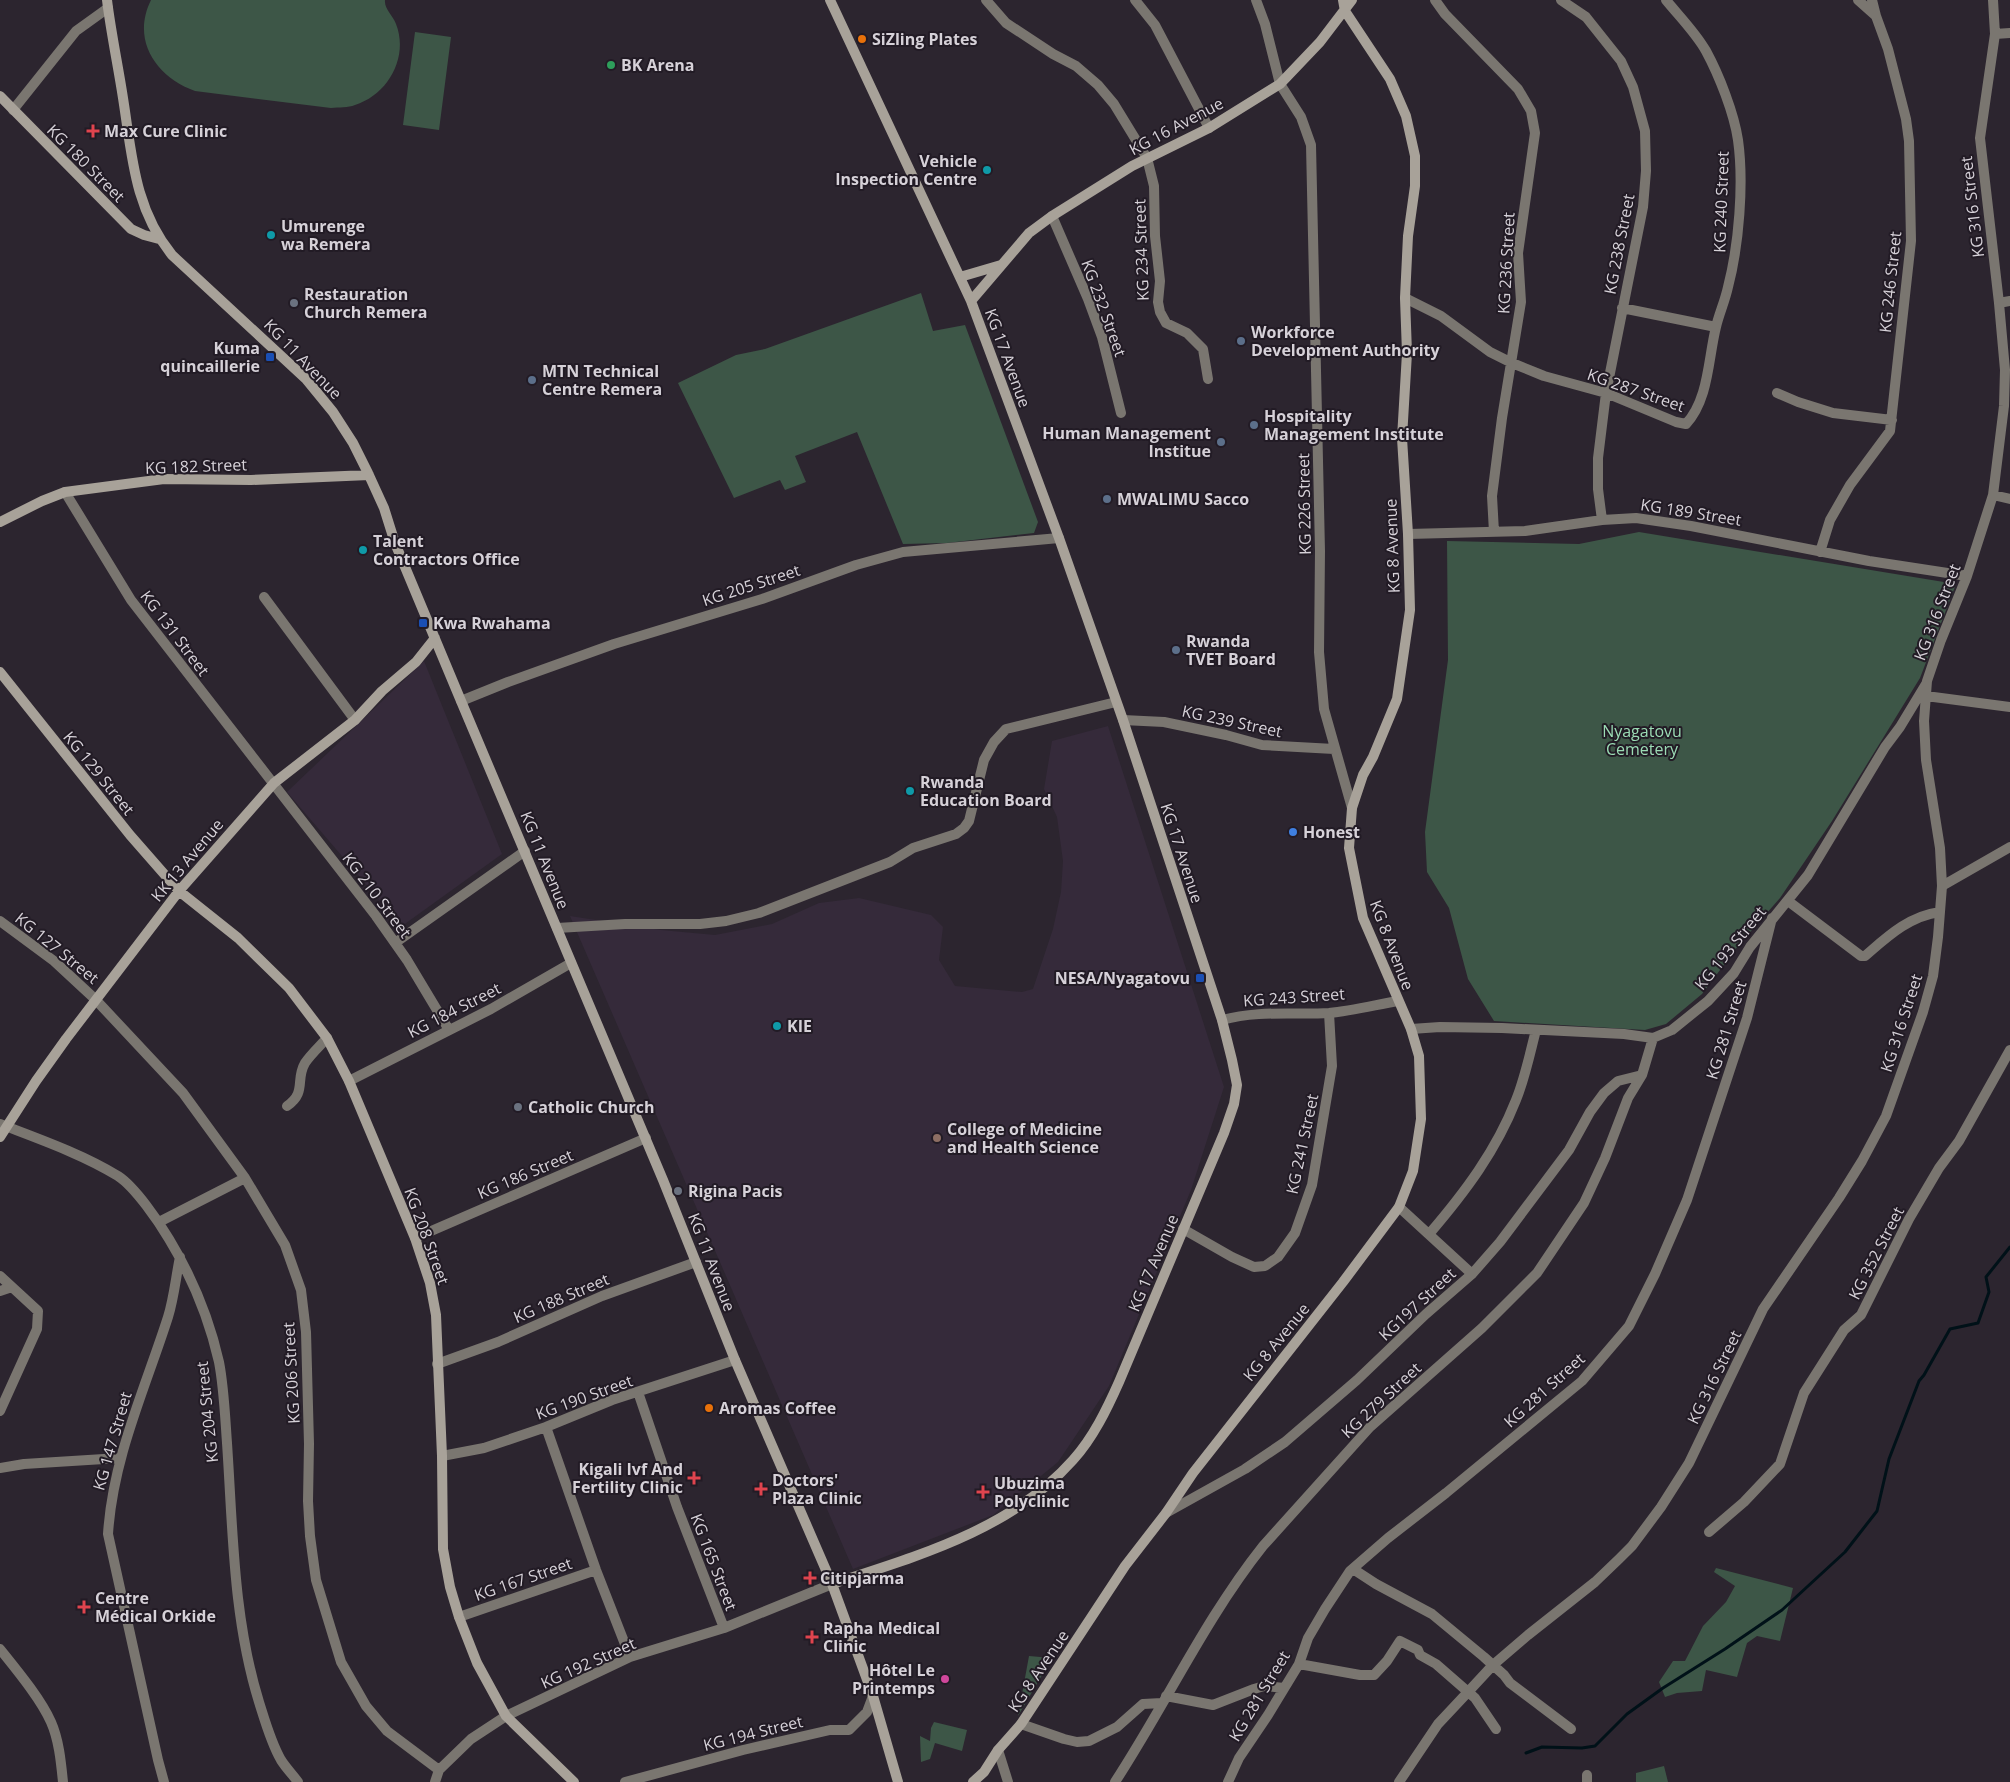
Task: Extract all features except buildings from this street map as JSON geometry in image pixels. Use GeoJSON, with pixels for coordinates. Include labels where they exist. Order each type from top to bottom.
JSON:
{"type":"FeatureCollection","features":[{"type":"Feature","properties":{"kind":"street","name":"KG 17 Avenue"},"geometry":{"type":"LineString","coordinates":[[830,0],[960,277],[1059,538],[1123,720],[1222,1020],[1237,1086],[1234,1104],[1224,1133],[1106,1412],[1073,1460],[1021,1506],[1001,1518],[916,1556],[832,1584]]}},
{"type":"Feature","properties":{"kind":"street","name":"KG 234 Street"},"geometry":{"type":"LineString","coordinates":[[986,0],[1006,23],[1053,54],[1076,66],[1098,85],[1114,104],[1147,158],[1154,186],[1154,236],[1160,280],[1158,302],[1160,312],[1166,323],[1187,333],[1203,349],[1208,379]]}},
{"type":"Feature","properties":{"kind":"street"},"geometry":{"type":"LineString","coordinates":[[1135,0],[1155,25],[1209,128]]}},
{"type":"Feature","properties":{"kind":"street","name":"KG 226 Street"},"geometry":{"type":"LineString","coordinates":[[1256,0],[1265,24],[1280,84],[1301,117],[1311,145],[1320,542],[1319,652],[1324,709],[1352,808]]}},
{"type":"Feature","properties":{"kind":"street","name":"KG 8 Avenue"},"geometry":{"type":"LineString","coordinates":[[973,1782],[984,1772],[998,1750],[1021,1724],[1125,1566],[1166,1513],[1193,1472],[1343,1282],[1399,1207],[1413,1171],[1421,1118],[1419,1056],[1411,1029],[1363,918],[1349,848],[1352,808],[1362,775],[1373,758],[1397,699],[1410,610],[1408,534],[1402,438],[1407,353],[1405,298],[1408,236],[1415,186],[1415,156],[1406,116],[1390,79],[1345,12],[1343,0]]}},
{"type":"Feature","properties":{"kind":"street","name":"KG 16 Avenue"},"geometry":{"type":"LineString","coordinates":[[970,301],[1029,233],[1052,216],[1147,158],[1209,128],[1280,84],[1320,42],[1345,12],[1352,0]]}},
{"type":"Feature","properties":{"kind":"street","name":"KG 236 Street"},"geometry":{"type":"LineString","coordinates":[[1435,0],[1445,14],[1518,89],[1531,111],[1535,133],[1518,253],[1522,285],[1521,302],[1502,418],[1492,496],[1494,532]]}},
{"type":"Feature","properties":{"kind":"street","name":"KG 238 Street"},"geometry":{"type":"LineString","coordinates":[[1561,0],[1586,17],[1621,61],[1633,87],[1645,131],[1646,171],[1643,207],[1606,393],[1598,458],[1598,489],[1602,520]]}},
{"type":"Feature","properties":{"kind":"street","name":"KG 240 Street"},"geometry":{"type":"LineString","coordinates":[[1666,0],[1705,49],[1722,83],[1738,139],[1740,178],[1736,247],[1709,363]]}},
{"type":"Feature","properties":{"kind":"street"},"geometry":{"type":"LineString","coordinates":[[1858,0],[1876,16]]}},
{"type":"Feature","properties":{"kind":"street","name":"KG 246 Street"},"geometry":{"type":"LineString","coordinates":[[1820,552],[1830,520],[1850,485],[1886,440],[1890,432],[1911,241],[1909,141],[1906,119],[1888,49],[1872,0]]}},
{"type":"Feature","properties":{"kind":"street","name":"KG 316 Street"},"geometry":{"type":"LineString","coordinates":[[1399,1782],[1438,1724],[1493,1665],[1595,1582],[1632,1546],[1661,1507],[1689,1462],[1763,1309],[1839,1198],[1862,1161],[1886,1116],[1923,1012],[1933,976],[1942,886],[1940,848],[1926,760],[1924,721],[1927,681],[1941,640],[1968,576],[1993,495],[2004,406],[2005,370],[1999,303],[1980,138],[1995,34],[1994,0]]}},
{"type":"Feature","properties":{"kind":"street"},"geometry":{"type":"LineString","coordinates":[[13,110],[76,31],[107,4]]}},
{"type":"Feature","properties":{"kind":"street","name":"KG 11 Avenue"},"geometry":{"type":"LineString","coordinates":[[107,4],[138,188],[144,210],[159,239],[172,255],[306,379],[333,412],[353,442],[369,475],[384,508],[395,543],[461,701],[646,1138],[735,1360],[832,1584],[873,1696],[898,1782]]}},
{"type":"Feature","properties":{"kind":"street"},"geometry":{"type":"LineString","coordinates":[[1995,34],[2010,33]]}},
{"type":"Feature","properties":{"kind":"street","name":"KG 180 Street"},"geometry":{"type":"LineString","coordinates":[[0,96],[131,229],[159,239]]}},
{"type":"Feature","properties":{"kind":"street","name":"KG 232 Street"},"geometry":{"type":"LineString","coordinates":[[1052,216],[1088,299],[1102,337],[1121,413]]}},
{"type":"Feature","properties":{"kind":"street"},"geometry":{"type":"LineString","coordinates":[[960,277],[1002,264]]}},
{"type":"Feature","properties":{"kind":"street","name":"KG 287 Street"},"geometry":{"type":"LineString","coordinates":[[1405,298],[1441,316],[1490,352],[1512,363],[1544,376],[1606,393],[1676,422],[1686,424],[1694,415],[1699,406],[1709,363]]}},
{"type":"Feature","properties":{"kind":"street"},"geometry":{"type":"LineString","coordinates":[[1999,303],[2010,301]]}},
{"type":"Feature","properties":{"kind":"street"},"geometry":{"type":"LineString","coordinates":[[1622,308],[1716,327]]}},
{"type":"Feature","properties":{"kind":"street"},"geometry":{"type":"LineString","coordinates":[[1777,393],[1833,413],[1892,420]]}},
{"type":"Feature","properties":{"kind":"street","name":"KG 182 Street"},"geometry":{"type":"LineString","coordinates":[[0,522],[65,492],[164,479],[251,480],[369,475]]}},
{"type":"Feature","properties":{"kind":"street","name":"KG 131 Street"},"geometry":{"type":"LineString","coordinates":[[65,492],[131,600],[217,713],[274,783]]}},
{"type":"Feature","properties":{"kind":"street"},"geometry":{"type":"LineString","coordinates":[[1993,495],[2010,499]]}},
{"type":"Feature","properties":{"kind":"street","name":"KG 189 Street"},"geometry":{"type":"LineString","coordinates":[[1408,534],[1525,532],[1602,520],[1636,518],[1733,534],[1820,552],[1968,576]]}},
{"type":"Feature","properties":{"kind":"street","name":"KG 205 Street"},"geometry":{"type":"LineString","coordinates":[[461,701],[614,644],[762,600],[856,565],[903,552],[1059,538]]}},
{"type":"Feature","properties":{"kind":"street"},"geometry":{"type":"LineString","coordinates":[[264,597],[355,720]]}},
{"type":"Feature","properties":{"kind":"street","name":"KK 13 Avenue"},"geometry":{"type":"LineString","coordinates":[[0,1137],[3,1125],[95,999],[179,891],[274,783],[355,720],[382,691],[416,662],[435,638]]}},
{"type":"Feature","properties":{"kind":"street","name":"KG 129 Street"},"geometry":{"type":"LineString","coordinates":[[0,672],[94,792],[179,891]]}},
{"type":"Feature","properties":{"kind":"street","name":"KG 193 Street"},"geometry":{"type":"LineString","coordinates":[[1653,1038],[1672,1030],[1708,1001],[1734,973],[1750,947],[1808,875],[1884,747],[1900,727],[1927,681]]}},
{"type":"Feature","properties":{"kind":"street"},"geometry":{"type":"LineString","coordinates":[[1926,696],[2010,707]]}},
{"type":"Feature","properties":{"kind":"street"},"geometry":{"type":"LineString","coordinates":[[557,928],[625,924],[700,924],[726,921],[759,914],[890,862],[913,848],[956,834],[964,828],[972,810],[984,760],[994,742],[1006,729],[1116,702]]}},
{"type":"Feature","properties":{"kind":"street","name":"KG 239 Street"},"geometry":{"type":"LineString","coordinates":[[1123,720],[1164,722],[1226,735],[1262,745],[1334,749]]}},
{"type":"Feature","properties":{"kind":"street","name":"KG 210 Street"},"geometry":{"type":"LineString","coordinates":[[274,783],[395,943],[449,1030]]}},
{"type":"Feature","properties":{"kind":"street"},"geometry":{"type":"LineString","coordinates":[[1942,886],[2010,847]]}},
{"type":"Feature","properties":{"kind":"street"},"geometry":{"type":"LineString","coordinates":[[395,943],[526,851]]}},
{"type":"Feature","properties":{"kind":"street","name":"KG 208 Street"},"geometry":{"type":"LineString","coordinates":[[179,891],[238,938],[289,988],[327,1038],[349,1081],[415,1238],[430,1282],[436,1315],[442,1456],[443,1549],[450,1587],[459,1617],[477,1663],[506,1716],[574,1782]]}},
{"type":"Feature","properties":{"kind":"street"},"geometry":{"type":"LineString","coordinates":[[1788,901],[1861,956],[1865,956],[1910,921],[1940,912]]}},
{"type":"Feature","properties":{"kind":"street","name":"KG 281 Street"},"geometry":{"type":"LineString","coordinates":[[1228,1782],[1239,1758],[1299,1664],[1312,1631],[1353,1569],[1388,1538],[1446,1493],[1582,1381],[1629,1326],[1655,1274],[1687,1200],[1747,1018],[1772,918]]}},
{"type":"Feature","properties":{"kind":"street","name":"KG 127 Street"},"geometry":{"type":"LineString","coordinates":[[0,921],[54,961],[95,999]]}},
{"type":"Feature","properties":{"kind":"street","name":"KG 184 Street"},"geometry":{"type":"LineString","coordinates":[[349,1081],[491,1010],[571,963]]}},
{"type":"Feature","properties":{"kind":"street","name":"KG 206 Street"},"geometry":{"type":"LineString","coordinates":[[95,999],[183,1093],[245,1178],[285,1245],[301,1290],[306,1332],[310,1536],[316,1580],[341,1662],[366,1706],[387,1731],[439,1770]]}},
{"type":"Feature","properties":{"kind":"street","name":"KG 243 Street"},"geometry":{"type":"LineString","coordinates":[[1222,1020],[1241,1015],[1270,1012],[1329,1012],[1398,1001]]}},
{"type":"Feature","properties":{"kind":"street","name":"KG 241 Street"},"geometry":{"type":"LineString","coordinates":[[1183,1229],[1232,1257],[1254,1267],[1265,1266],[1278,1257],[1295,1233],[1312,1185],[1332,1066],[1329,1012]]}},
{"type":"Feature","properties":{"kind":"street"},"geometry":{"type":"LineString","coordinates":[[1411,1029],[1440,1027],[1536,1030],[1624,1034],[1653,1038]]}},
{"type":"Feature","properties":{"kind":"street"},"geometry":{"type":"LineString","coordinates":[[1430,1233],[1462,1197],[1496,1144],[1517,1098],[1536,1030]]}},
{"type":"Feature","properties":{"kind":"street"},"geometry":{"type":"LineString","coordinates":[[288,1106],[296,1100],[300,1093],[300,1079],[305,1064],[327,1038]]}},
{"type":"Feature","properties":{"kind":"street","name":"KG 279 Street"},"geometry":{"type":"LineString","coordinates":[[1115,1782],[1137,1749],[1213,1618],[1263,1546],[1370,1427],[1482,1328],[1537,1273],[1584,1203],[1605,1158],[1628,1098],[1642,1075],[1653,1038]]}},
{"type":"Feature","properties":{"kind":"street","name":"KG 352 Street"},"geometry":{"type":"LineString","coordinates":[[1709,1532],[1744,1502],[1780,1464],[1804,1393],[1844,1330],[1861,1315],[1909,1219],[1939,1168],[1959,1141],[2010,1050]]}},
{"type":"Feature","properties":{"kind":"street","name":"KG197 Street"},"geometry":{"type":"LineString","coordinates":[[1166,1513],[1245,1469],[1284,1442],[1357,1380],[1426,1314],[1472,1274],[1511,1228],[1569,1150],[1590,1112],[1604,1093],[1618,1081],[1642,1075]]}},
{"type":"Feature","properties":{"kind":"street","name":"KG 204 Street"},"geometry":{"type":"LineString","coordinates":[[3,1125],[65,1150],[119,1177],[159,1222],[180,1256],[206,1314],[219,1362],[225,1418],[235,1583],[243,1642],[253,1683],[273,1742],[281,1760],[298,1782]]}},
{"type":"Feature","properties":{"kind":"street","name":"KG 186 Street"},"geometry":{"type":"LineString","coordinates":[[415,1238],[646,1138]]}},
{"type":"Feature","properties":{"kind":"street"},"geometry":{"type":"LineString","coordinates":[[159,1222],[245,1178]]}},
{"type":"Feature","properties":{"kind":"street"},"geometry":{"type":"LineString","coordinates":[[1399,1207],[1430,1233],[1472,1274]]}},
{"type":"Feature","properties":{"kind":"street","name":"KG 147 Street"},"geometry":{"type":"LineString","coordinates":[[164,1782],[108,1534],[110,1506],[120,1458],[168,1315],[180,1256]]}},
{"type":"Feature","properties":{"kind":"street","name":"KG 188 Street"},"geometry":{"type":"LineString","coordinates":[[437,1364],[498,1342],[602,1296],[696,1262]]}},
{"type":"Feature","properties":{"kind":"street"},"geometry":{"type":"LineString","coordinates":[[0,1276],[38,1311],[37,1329],[0,1411]]}},
{"type":"Feature","properties":{"kind":"street"},"geometry":{"type":"LineString","coordinates":[[0,1291],[12,1287]]}},
{"type":"Feature","properties":{"kind":"street","name":"KG 190 Street"},"geometry":{"type":"LineString","coordinates":[[442,1456],[484,1448],[546,1427],[612,1400],[735,1360]]}},
{"type":"Feature","properties":{"kind":"street","name":"KG 165 Street"},"geometry":{"type":"LineString","coordinates":[[638,1392],[677,1507],[724,1628]]}},
{"type":"Feature","properties":{"kind":"street","name":"KG 167 Street"},"geometry":{"type":"LineString","coordinates":[[546,1427],[596,1570],[630,1657]]}},
{"type":"Feature","properties":{"kind":"street"},"geometry":{"type":"LineString","coordinates":[[0,1468],[24,1464],[120,1458]]}},
{"type":"Feature","properties":{"kind":"street"},"geometry":{"type":"LineString","coordinates":[[1353,1569],[1376,1584],[1432,1614],[1493,1665],[1522,1693],[1572,1728]]}},
{"type":"Feature","properties":{"kind":"street","name":"KG 167 Street"},"geometry":{"type":"LineString","coordinates":[[459,1617],[596,1570]]}},
{"type":"Feature","properties":{"kind":"street","name":"KG 192 Street"},"geometry":{"type":"LineString","coordinates":[[435,1782],[439,1770],[471,1739],[506,1716],[630,1657],[724,1628],[832,1584]]}},
{"type":"Feature","properties":{"kind":"street"},"geometry":{"type":"LineString","coordinates":[[1299,1664],[1360,1675],[1374,1675],[1387,1662],[1400,1641],[1418,1650],[1420,1655],[1436,1664],[1468,1692],[1484,1710],[1496,1729]]}},
{"type":"Feature","properties":{"kind":"street"},"geometry":{"type":"LineString","coordinates":[[0,1650],[18,1671],[51,1722],[61,1755],[63,1782]]}},
{"type":"Feature","properties":{"kind":"street"},"geometry":{"type":"LineString","coordinates":[[1021,1724],[1064,1739],[1077,1742],[1089,1741],[1117,1727],[1143,1704],[1164,1700],[1213,1705],[1254,1688],[1264,1686],[1284,1688]]}},
{"type":"Feature","properties":{"kind":"street","name":"KG 194 Street"},"geometry":{"type":"LineString","coordinates":[[625,1782],[742,1750],[830,1730],[849,1730],[867,1712],[873,1696]]}},
{"type":"Feature","properties":{"kind":"street"},"geometry":{"type":"LineString","coordinates":[[998,1750],[1008,1782]]}},
{"type":"Feature","properties":{"kind":"shaded area"},"geometry":{"type":"Polygon","coordinates":[[[424,661],[502,854],[402,926],[287,792],[424,661]]]}},
{"type":"Feature","properties":{"kind":"shaded area","name":"College of Medicine and Health Science"},"geometry":{"type":"Polygon","coordinates":[[[1108,726],[1224,1087],[1191,1190],[1109,1386],[1058,1462],[993,1515],[853,1569],[570,916],[661,930],[715,935],[772,924],[819,903],[859,898],[931,915],[943,927],[939,960],[955,986],[1022,992],[1033,989],[1053,929],[1061,892],[1063,861],[1057,817],[1044,789],[1052,741],[1108,726]]]}},
{"type":"Feature","properties":{"kind":"green space"},"geometry":{"type":"Polygon","coordinates":[[[151,0],[385,0],[386,6],[396,24],[400,49],[393,73],[386,84],[367,100],[349,107],[331,108],[195,91],[181,85],[169,76],[159,67],[151,55],[146,43],[144,29],[151,0]]]}},
{"type":"Feature","properties":{"kind":"green space"},"geometry":{"type":"Polygon","coordinates":[[[415,32],[451,37],[439,130],[403,125],[415,32]]]}},
{"type":"Feature","properties":{"kind":"green space"},"geometry":{"type":"Polygon","coordinates":[[[921,293],[933,331],[965,325],[1038,522],[1034,533],[947,543],[903,544],[857,432],[795,456],[806,482],[785,490],[780,480],[734,498],[678,383],[736,355],[765,349],[921,293]]]}},
{"type":"Feature","properties":{"kind":"green space","name":"Nyagatovu Cemetery"},"geometry":{"type":"Polygon","coordinates":[[[1639,532],[1956,584],[1920,678],[1832,821],[1780,898],[1738,946],[1702,994],[1666,1024],[1645,1030],[1494,1021],[1468,979],[1449,908],[1427,872],[1425,832],[1448,660],[1447,541],[1579,544],[1639,532]]]}},
{"type":"Feature","properties":{"kind":"green space"},"geometry":{"type":"Polygon","coordinates":[[[1716,1568],[1793,1588],[1780,1641],[1757,1636],[1747,1643],[1737,1677],[1706,1670],[1702,1691],[1677,1693],[1665,1697],[1659,1682],[1673,1661],[1685,1661],[1703,1626],[1726,1602],[1735,1586],[1714,1572],[1716,1568]]]}},
{"type":"Feature","properties":{"kind":"green space"},"geometry":{"type":"Polygon","coordinates":[[[1029,1656],[1052,1658],[1018,1716],[1029,1656]]]}},
{"type":"Feature","properties":{"kind":"green space"},"geometry":{"type":"Polygon","coordinates":[[[934,1722],[967,1730],[962,1751],[935,1743],[930,1759],[921,1762],[920,1736],[930,1741],[931,1728],[934,1722]]]}},
{"type":"Feature","properties":{"kind":"green space"},"geometry":{"type":"Polygon","coordinates":[[[1664,1766],[1668,1782],[1636,1782],[1636,1773],[1664,1766]]]}},
{"type":"Feature","properties":{"kind":"waterway"},"geometry":{"type":"LineString","coordinates":[[1526,1753],[1542,1747],[1582,1748],[1595,1746],[1627,1714],[1663,1688],[1782,1610],[1845,1552],[1877,1511],[1889,1459],[1919,1381],[1950,1329],[1978,1323],[1989,1292],[1986,1277],[2010,1247]]}},
{"type":"Feature","properties":{"kind":"place","name":"SiZling Plates"},"geometry":{"type":"Point","coordinates":[862,39]}},
{"type":"Feature","properties":{"kind":"place","name":"BK Arena"},"geometry":{"type":"Point","coordinates":[611,65]}},
{"type":"Feature","properties":{"kind":"place","name":"Max Cure Clinic"},"geometry":{"type":"Point","coordinates":[93,131]}},
{"type":"Feature","properties":{"kind":"place","name":"Vehicle Inspection Centre"},"geometry":{"type":"Point","coordinates":[987,170]}},
{"type":"Feature","properties":{"kind":"place","name":"Umurenge wa Remera"},"geometry":{"type":"Point","coordinates":[271,235]}},
{"type":"Feature","properties":{"kind":"place","name":"Restauration Church Remera"},"geometry":{"type":"Point","coordinates":[294,303]}},
{"type":"Feature","properties":{"kind":"place","name":"Workforce Development Authority"},"geometry":{"type":"Point","coordinates":[1241,341]}},
{"type":"Feature","properties":{"kind":"place","name":"Kuma quincaillerie"},"geometry":{"type":"Point","coordinates":[270,357]}},
{"type":"Feature","properties":{"kind":"place","name":"MTN Technical Centre Remera"},"geometry":{"type":"Point","coordinates":[532,380]}},
{"type":"Feature","properties":{"kind":"place","name":"Hospitality Management Institute"},"geometry":{"type":"Point","coordinates":[1254,425]}},
{"type":"Feature","properties":{"kind":"place","name":"Human Management Institue"},"geometry":{"type":"Point","coordinates":[1221,442]}},
{"type":"Feature","properties":{"kind":"place","name":"MWALIMU Sacco"},"geometry":{"type":"Point","coordinates":[1107,499]}},
{"type":"Feature","properties":{"kind":"place","name":"Talent Contractors Office"},"geometry":{"type":"Point","coordinates":[363,550]}},
{"type":"Feature","properties":{"kind":"place","name":"Kwa Rwahama"},"geometry":{"type":"Point","coordinates":[423,623]}},
{"type":"Feature","properties":{"kind":"place","name":"Rwanda TVET Board"},"geometry":{"type":"Point","coordinates":[1176,650]}},
{"type":"Feature","properties":{"kind":"place","name":"Rwanda Education Board"},"geometry":{"type":"Point","coordinates":[910,791]}},
{"type":"Feature","properties":{"kind":"place","name":"Honest"},"geometry":{"type":"Point","coordinates":[1293,832]}},
{"type":"Feature","properties":{"kind":"place","name":"NESA/Nyagatovu"},"geometry":{"type":"Point","coordinates":[1200,978]}},
{"type":"Feature","properties":{"kind":"place","name":"KIE"},"geometry":{"type":"Point","coordinates":[777,1026]}},
{"type":"Feature","properties":{"kind":"place","name":"Catholic Church"},"geometry":{"type":"Point","coordinates":[518,1107]}},
{"type":"Feature","properties":{"kind":"place","name":"College of Medicine and Health Science"},"geometry":{"type":"Point","coordinates":[937,1138]}},
{"type":"Feature","properties":{"kind":"place","name":"Rigina Pacis"},"geometry":{"type":"Point","coordinates":[678,1191]}},
{"type":"Feature","properties":{"kind":"place","name":"Aromas Coffee"},"geometry":{"type":"Point","coordinates":[709,1408]}},
{"type":"Feature","properties":{"kind":"place","name":"Kigali Ivf And Fertility Clinic"},"geometry":{"type":"Point","coordinates":[694,1478]}},
{"type":"Feature","properties":{"kind":"place","name":"Doctors' Plaza Clinic"},"geometry":{"type":"Point","coordinates":[761,1489]}},
{"type":"Feature","properties":{"kind":"place","name":"Ubuzima Polyclinic"},"geometry":{"type":"Point","coordinates":[983,1492]}},
{"type":"Feature","properties":{"kind":"place","name":"Citipjarma"},"geometry":{"type":"Point","coordinates":[810,1578]}},
{"type":"Feature","properties":{"kind":"place","name":"Centre Médical Orkide"},"geometry":{"type":"Point","coordinates":[84,1607]}},
{"type":"Feature","properties":{"kind":"place","name":"Rapha Medical Clinic"},"geometry":{"type":"Point","coordinates":[812,1637]}},
{"type":"Feature","properties":{"kind":"place","name":"Hôtel Le Printemps"},"geometry":{"type":"Point","coordinates":[945,1679]}}]}
